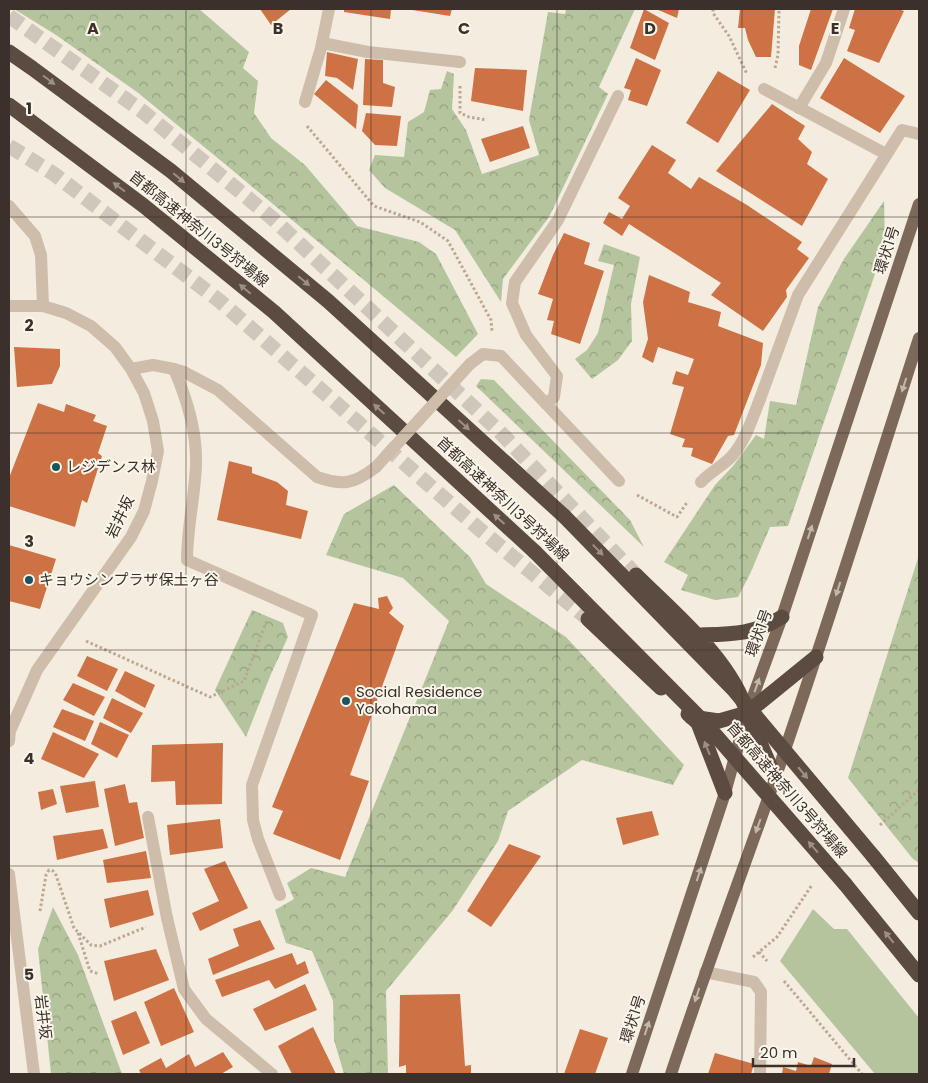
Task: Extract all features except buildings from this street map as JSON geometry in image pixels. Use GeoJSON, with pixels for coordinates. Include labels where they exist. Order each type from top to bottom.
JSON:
{"type":"FeatureCollection","features":[{"type":"Feature","properties":{"kind":"highway","name":"首都高速神奈川3号狩場線"},"geometry":{"type":"LineString","coordinates":[[9,52],[171,172],[328,301],[564,516],[733,689],[919,913]]}},
{"type":"Feature","properties":{"kind":"highway","name":"首都高速神奈川3号狩場線"},"geometry":{"type":"LineString","coordinates":[[9,105],[144,206],[274,312],[535,552],[704,722],[846,884],[919,975]]}},
{"type":"Feature","properties":{"kind":"highway"},"geometry":{"type":"LineString","coordinates":[[636,575],[697,635],[724,666],[744,702],[775,778]]}},
{"type":"Feature","properties":{"kind":"highway"},"geometry":{"type":"LineString","coordinates":[[697,635],[734,634],[767,627],[782,617]]}},
{"type":"Feature","properties":{"kind":"highway"},"geometry":{"type":"LineString","coordinates":[[588,619],[698,723],[726,793]]}},
{"type":"Feature","properties":{"kind":"highway"},"geometry":{"type":"LineString","coordinates":[[690,717],[719,720],[747,713],[816,657]]}},
{"type":"Feature","properties":{"kind":"main road","name":"環状1号"},"geometry":{"type":"LineString","coordinates":[[632,1074],[726,793],[747,713],[782,617],[919,204]]}},
{"type":"Feature","properties":{"kind":"main road"},"geometry":{"type":"LineString","coordinates":[[671,1074],[816,657],[919,338]]}},
{"type":"Feature","properties":{"kind":"street"},"geometry":{"type":"LineString","coordinates":[[305,102],[322,43],[329,9]]}},
{"type":"Feature","properties":{"kind":"street"},"geometry":{"type":"LineString","coordinates":[[799,108],[826,62],[844,9]]}},
{"type":"Feature","properties":{"kind":"street"},"geometry":{"type":"LineString","coordinates":[[322,43],[368,52],[460,62]]}},
{"type":"Feature","properties":{"kind":"street"},"geometry":{"type":"LineString","coordinates":[[764,89],[886,154]]}},
{"type":"Feature","properties":{"kind":"street"},"geometry":{"type":"LineString","coordinates":[[546,404],[554,398],[556,376],[526,335],[512,303],[515,282],[558,220],[618,96]]}},
{"type":"Feature","properties":{"kind":"street"},"geometry":{"type":"LineString","coordinates":[[702,482],[710,472],[731,457],[743,441],[798,295],[902,130],[919,134]]}},
{"type":"Feature","properties":{"kind":"street"},"geometry":{"type":"LineString","coordinates":[[9,206],[35,236],[41,255],[42,306]]}},
{"type":"Feature","properties":{"kind":"street","name":"岩井坂"},"geometry":{"type":"LineString","coordinates":[[9,306],[42,306],[66,314],[91,326],[115,347],[132,368],[144,393],[153,421],[158,451],[144,511],[131,538],[37,670],[10,730],[9,741]]}},
{"type":"Feature","properties":{"kind":"street"},"geometry":{"type":"LineString","coordinates":[[132,368],[153,365],[184,372],[218,390],[317,477],[333,482],[350,482],[362,477],[376,467],[470,364],[483,354],[501,356],[619,481]]}},
{"type":"Feature","properties":{"kind":"street"},"geometry":{"type":"LineString","coordinates":[[174,370],[186,398],[192,425],[196,462],[194,494],[187,538],[187,560],[312,615],[252,785],[253,820],[258,839],[280,895]]}},
{"type":"Feature","properties":{"kind":"street"},"geometry":{"type":"LineString","coordinates":[[148,817],[167,918],[184,988],[206,1019],[272,1074]]}},
{"type":"Feature","properties":{"kind":"street","name":"岩井坂"},"geometry":{"type":"LineString","coordinates":[[9,874],[34,1074]]}},
{"type":"Feature","properties":{"kind":"street"},"geometry":{"type":"LineString","coordinates":[[705,972],[754,982],[761,992],[760,1074]]}},
{"type":"Feature","properties":{"kind":"path"},"geometry":{"type":"LineString","coordinates":[[714,9],[713,13],[729,36],[748,76]]}},
{"type":"Feature","properties":{"kind":"path"},"geometry":{"type":"LineString","coordinates":[[764,89],[775,67],[778,54],[779,10]]}},
{"type":"Feature","properties":{"kind":"path"},"geometry":{"type":"LineString","coordinates":[[460,62],[460,112],[469,117],[487,120]]}},
{"type":"Feature","properties":{"kind":"path"},"geometry":{"type":"LineString","coordinates":[[306,125],[374,206],[420,222],[448,241],[491,320]]}},
{"type":"Feature","properties":{"kind":"path"},"geometry":{"type":"LineString","coordinates":[[635,495],[669,512]]}},
{"type":"Feature","properties":{"kind":"path"},"geometry":{"type":"LineString","coordinates":[[65,632],[210,697],[244,681],[275,598]]}},
{"type":"Feature","properties":{"kind":"path"},"geometry":{"type":"LineString","coordinates":[[40,916],[46,875],[49,870],[53,871],[74,928],[91,945],[100,946],[167,918]]}},
{"type":"Feature","properties":{"kind":"path"},"geometry":{"type":"LineString","coordinates":[[78,932],[90,971],[99,974]]}},
{"type":"Feature","properties":{"kind":"path"},"geometry":{"type":"LineString","coordinates":[[759,952],[773,967]]}},
{"type":"Feature","properties":{"kind":"path"},"geometry":{"type":"LineString","coordinates":[[779,975],[862,1074]]}},
{"type":"Feature","properties":{"kind":"green space"},"geometry":{"type":"Polygon","coordinates":[[[14,9],[199,9],[249,52],[243,68],[258,81],[254,113],[271,138],[305,165],[357,226],[419,242],[436,254],[478,334],[456,357],[137,92],[56,35],[14,9]]]}},
{"type":"Feature","properties":{"kind":"green space"},"geometry":{"type":"Polygon","coordinates":[[[566,9],[635,9],[599,87],[608,94],[549,217],[503,279],[501,302],[455,230],[385,188],[369,170],[375,155],[404,157],[408,122],[424,112],[430,90],[441,89],[447,71],[454,74],[452,109],[466,130],[482,174],[539,155],[529,120],[548,12],[565,14],[566,9]]]}},
{"type":"Feature","properties":{"kind":"green space"},"geometry":{"type":"Polygon","coordinates":[[[884,201],[885,245],[788,526],[770,527],[738,597],[715,600],[681,590],[688,575],[664,562],[715,485],[733,466],[756,435],[764,439],[770,401],[796,405],[818,307],[844,259],[884,201]]]}},
{"type":"Feature","properties":{"kind":"green space"},"geometry":{"type":"Polygon","coordinates":[[[604,244],[640,257],[631,304],[632,341],[618,360],[592,379],[575,359],[587,350],[598,333],[614,265],[598,261],[604,244]]]}},
{"type":"Feature","properties":{"kind":"green space"},"geometry":{"type":"Polygon","coordinates":[[[481,379],[494,380],[630,520],[644,547],[476,386],[481,379]]]}},
{"type":"Feature","properties":{"kind":"green space"},"geometry":{"type":"Polygon","coordinates":[[[394,485],[470,557],[486,584],[566,637],[684,765],[673,785],[582,760],[508,811],[498,841],[453,910],[386,991],[388,1074],[344,1074],[334,1040],[333,1001],[312,951],[286,943],[275,910],[294,899],[287,883],[311,868],[345,877],[449,621],[403,578],[326,555],[344,514],[394,485]]]}},
{"type":"Feature","properties":{"kind":"green space"},"geometry":{"type":"Polygon","coordinates":[[[919,555],[919,863],[913,859],[848,778],[919,555]]]}},
{"type":"Feature","properties":{"kind":"green space"},"geometry":{"type":"Polygon","coordinates":[[[252,610],[283,623],[288,637],[246,737],[215,690],[252,610]]]}},
{"type":"Feature","properties":{"kind":"green space"},"geometry":{"type":"Polygon","coordinates":[[[53,907],[78,955],[122,1074],[51,1074],[38,949],[53,907]]]}},
{"type":"Feature","properties":{"kind":"green space"},"geometry":{"type":"Polygon","coordinates":[[[813,909],[834,929],[847,929],[919,1018],[919,1074],[875,1074],[780,961],[813,909]]]}},
{"type":"Feature","properties":{"kind":"tunnel"},"geometry":{"type":"LineString","coordinates":[[9,16],[142,111],[272,218],[499,431],[636,575]]}},
{"type":"Feature","properties":{"kind":"tunnel"},"geometry":{"type":"LineString","coordinates":[[9,146],[54,174],[221,302],[478,528],[588,619]]}},
{"type":"Feature","properties":{"kind":"place","name":"レジデンス林"},"geometry":{"type":"Point","coordinates":[56,467]}},
{"type":"Feature","properties":{"kind":"place","name":"キョウシンプラザ保土ヶ谷"},"geometry":{"type":"Point","coordinates":[29,580]}},
{"type":"Feature","properties":{"kind":"place","name":"Social Residence Yokohama"},"geometry":{"type":"Point","coordinates":[346,701]}}]}
